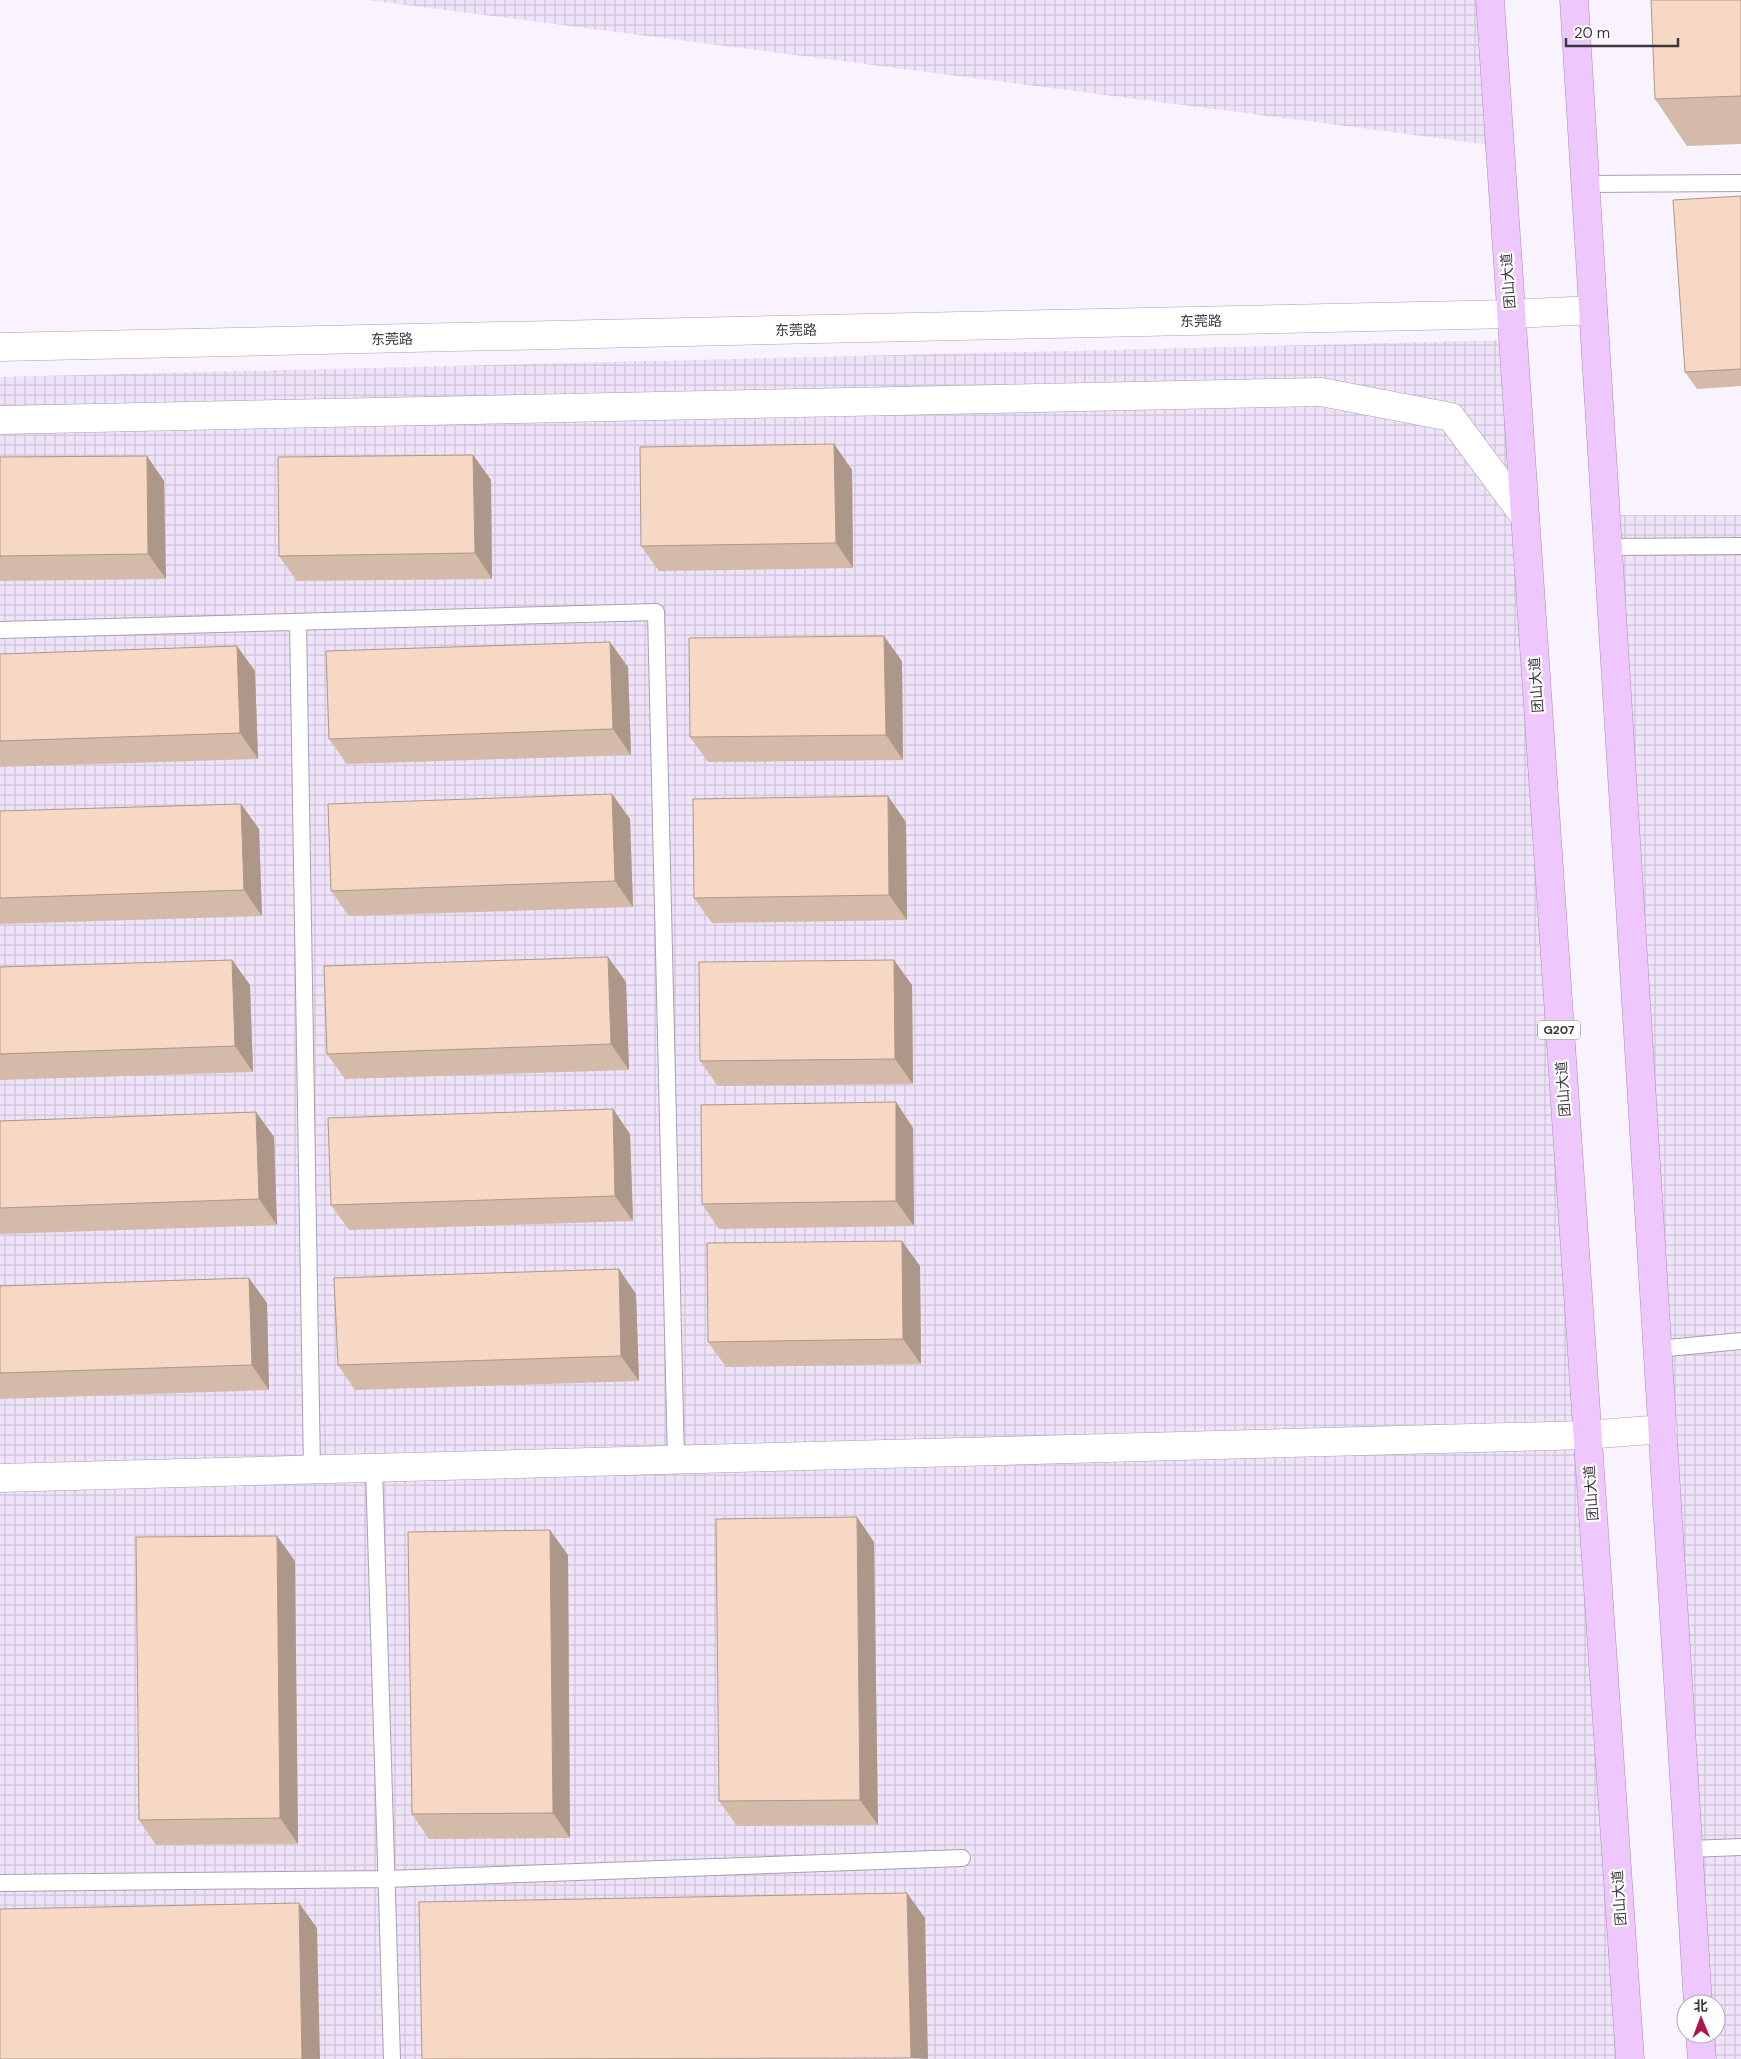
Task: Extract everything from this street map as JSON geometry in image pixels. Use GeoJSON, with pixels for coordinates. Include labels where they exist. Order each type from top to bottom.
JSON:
{"type":"FeatureCollection","features":[{"type":"Feature","properties":{"kind":"highway","name":"团山大道"},"geometry":{"type":"LineString","coordinates":[[1490,0],[1586,1435],[1630,2059]]}},
{"type":"Feature","properties":{"kind":"highway"},"geometry":{"type":"LineString","coordinates":[[1574,0],[1697,1994]]}},
{"type":"Feature","properties":{"kind":"highway"},"geometry":{"type":"LineString","coordinates":[[1701,2044],[1702,2059]]}},
{"type":"Feature","properties":{"kind":"street","name":"东莞路"},"geometry":{"type":"LineString","coordinates":[[0,347],[1511,314],[1593,310]]}},
{"type":"Feature","properties":{"kind":"street"},"geometry":{"type":"LineString","coordinates":[[0,420],[1321,392],[1452,417],[1525,517]]}},
{"type":"Feature","properties":{"kind":"street"},"geometry":{"type":"LineString","coordinates":[[0,1478],[1586,1435],[1663,1429]]}},
{"type":"Feature","properties":{"kind":"lane"},"geometry":{"type":"LineString","coordinates":[[1585,184],[1741,182]]}},
{"type":"Feature","properties":{"kind":"lane"},"geometry":{"type":"LineString","coordinates":[[1608,547],[1741,546]]}},
{"type":"Feature","properties":{"kind":"lane"},"geometry":{"type":"LineString","coordinates":[[0,630],[656,612],[676,1460]]}},
{"type":"Feature","properties":{"kind":"lane"},"geometry":{"type":"LineString","coordinates":[[298,622],[312,1470]]}},
{"type":"Feature","properties":{"kind":"lane"},"geometry":{"type":"LineString","coordinates":[[1658,1349],[1741,1341]]}},
{"type":"Feature","properties":{"kind":"lane"},"geometry":{"type":"LineString","coordinates":[[374,1468],[392,2059]]}},
{"type":"Feature","properties":{"kind":"lane"},"geometry":{"type":"LineString","coordinates":[[1689,1848],[1741,1847]]}},
{"type":"Feature","properties":{"kind":"lane"},"geometry":{"type":"LineString","coordinates":[[0,1883],[387,1879],[962,1858]]}},
{"type":"Feature","properties":{"kind":"shaded area"},"geometry":{"type":"Polygon","coordinates":[[[368,0],[1490,0],[1500,146],[368,0]]]}},
{"type":"Feature","properties":{"kind":"shaded area"},"geometry":{"type":"Polygon","coordinates":[[[1513,340],[1630,2059],[0,2059],[0,377],[1513,340]]]}},
{"type":"Feature","properties":{"kind":"shaded area"},"geometry":{"type":"Polygon","coordinates":[[[1606,515],[1741,515],[1741,2059],[1702,2059],[1701,2044],[1726,2044],[1726,1994],[1697,1994],[1606,515]]]}},
{"type":"Feature","properties":{"kind":"building"},"geometry":{"type":"Polygon","coordinates":[[[1651,0],[1741,0],[1741,96],[1655,99],[1651,0]]]}},
{"type":"Feature","properties":{"kind":"building"},"geometry":{"type":"Polygon","coordinates":[[[1741,196],[1741,369],[1685,372],[1673,200],[1741,196]]]}},
{"type":"Feature","properties":{"kind":"building"},"geometry":{"type":"Polygon","coordinates":[[[834,444],[836,543],[641,546],[640,447],[834,444]]]}},
{"type":"Feature","properties":{"kind":"building"},"geometry":{"type":"Polygon","coordinates":[[[473,455],[475,553],[279,556],[278,457],[473,455]]]}},
{"type":"Feature","properties":{"kind":"building"},"geometry":{"type":"Polygon","coordinates":[[[147,456],[148,554],[0,556],[0,457],[147,456]]]}},
{"type":"Feature","properties":{"kind":"building"},"geometry":{"type":"Polygon","coordinates":[[[884,636],[886,735],[690,737],[689,638],[884,636]]]}},
{"type":"Feature","properties":{"kind":"building"},"geometry":{"type":"Polygon","coordinates":[[[610,642],[613,729],[329,739],[326,651],[610,642]]]}},
{"type":"Feature","properties":{"kind":"building"},"geometry":{"type":"Polygon","coordinates":[[[237,646],[240,733],[0,741],[0,654],[237,646]]]}},
{"type":"Feature","properties":{"kind":"building"},"geometry":{"type":"Polygon","coordinates":[[[612,794],[615,881],[331,891],[328,804],[612,794]]]}},
{"type":"Feature","properties":{"kind":"building"},"geometry":{"type":"Polygon","coordinates":[[[888,796],[889,895],[694,898],[693,799],[888,796]]]}},
{"type":"Feature","properties":{"kind":"building"},"geometry":{"type":"Polygon","coordinates":[[[241,804],[244,890],[0,898],[0,811],[241,804]]]}},
{"type":"Feature","properties":{"kind":"building"},"geometry":{"type":"Polygon","coordinates":[[[608,957],[611,1044],[327,1054],[324,966],[608,957]]]}},
{"type":"Feature","properties":{"kind":"building"},"geometry":{"type":"Polygon","coordinates":[[[232,960],[235,1046],[0,1054],[0,967],[232,960]]]}},
{"type":"Feature","properties":{"kind":"building"},"geometry":{"type":"Polygon","coordinates":[[[894,960],[895,1059],[700,1061],[699,962],[894,960]]]}},
{"type":"Feature","properties":{"kind":"building"},"geometry":{"type":"Polygon","coordinates":[[[896,1102],[896,1201],[702,1204],[701,1105],[896,1102]]]}},
{"type":"Feature","properties":{"kind":"building"},"geometry":{"type":"Polygon","coordinates":[[[613,1109],[615,1196],[331,1205],[328,1118],[613,1109]]]}},
{"type":"Feature","properties":{"kind":"building"},"geometry":{"type":"Polygon","coordinates":[[[256,1112],[259,1199],[0,1208],[0,1121],[256,1112]]]}},
{"type":"Feature","properties":{"kind":"building"},"geometry":{"type":"Polygon","coordinates":[[[902,1241],[903,1339],[708,1342],[707,1243],[902,1241]]]}},
{"type":"Feature","properties":{"kind":"building"},"geometry":{"type":"Polygon","coordinates":[[[619,1269],[621,1356],[338,1365],[334,1278],[619,1269]]]}},
{"type":"Feature","properties":{"kind":"building"},"geometry":{"type":"Polygon","coordinates":[[[249,1278],[252,1365],[0,1373],[0,1286],[249,1278]]]}},
{"type":"Feature","properties":{"kind":"building"},"geometry":{"type":"Polygon","coordinates":[[[857,1517],[860,1800],[719,1801],[716,1519],[857,1517]]]}},
{"type":"Feature","properties":{"kind":"building"},"geometry":{"type":"Polygon","coordinates":[[[550,1530],[553,1813],[412,1814],[408,1532],[550,1530]]]}},
{"type":"Feature","properties":{"kind":"building"},"geometry":{"type":"Polygon","coordinates":[[[277,1536],[280,1818],[139,1820],[136,1537],[277,1536]]]}},
{"type":"Feature","properties":{"kind":"building"},"geometry":{"type":"Polygon","coordinates":[[[907,1893],[911,2058],[422,2059],[419,1902],[907,1893]]]}},
{"type":"Feature","properties":{"kind":"building"},"geometry":{"type":"Polygon","coordinates":[[[299,1903],[302,2059],[0,2059],[0,1909],[299,1903]]]}}]}
